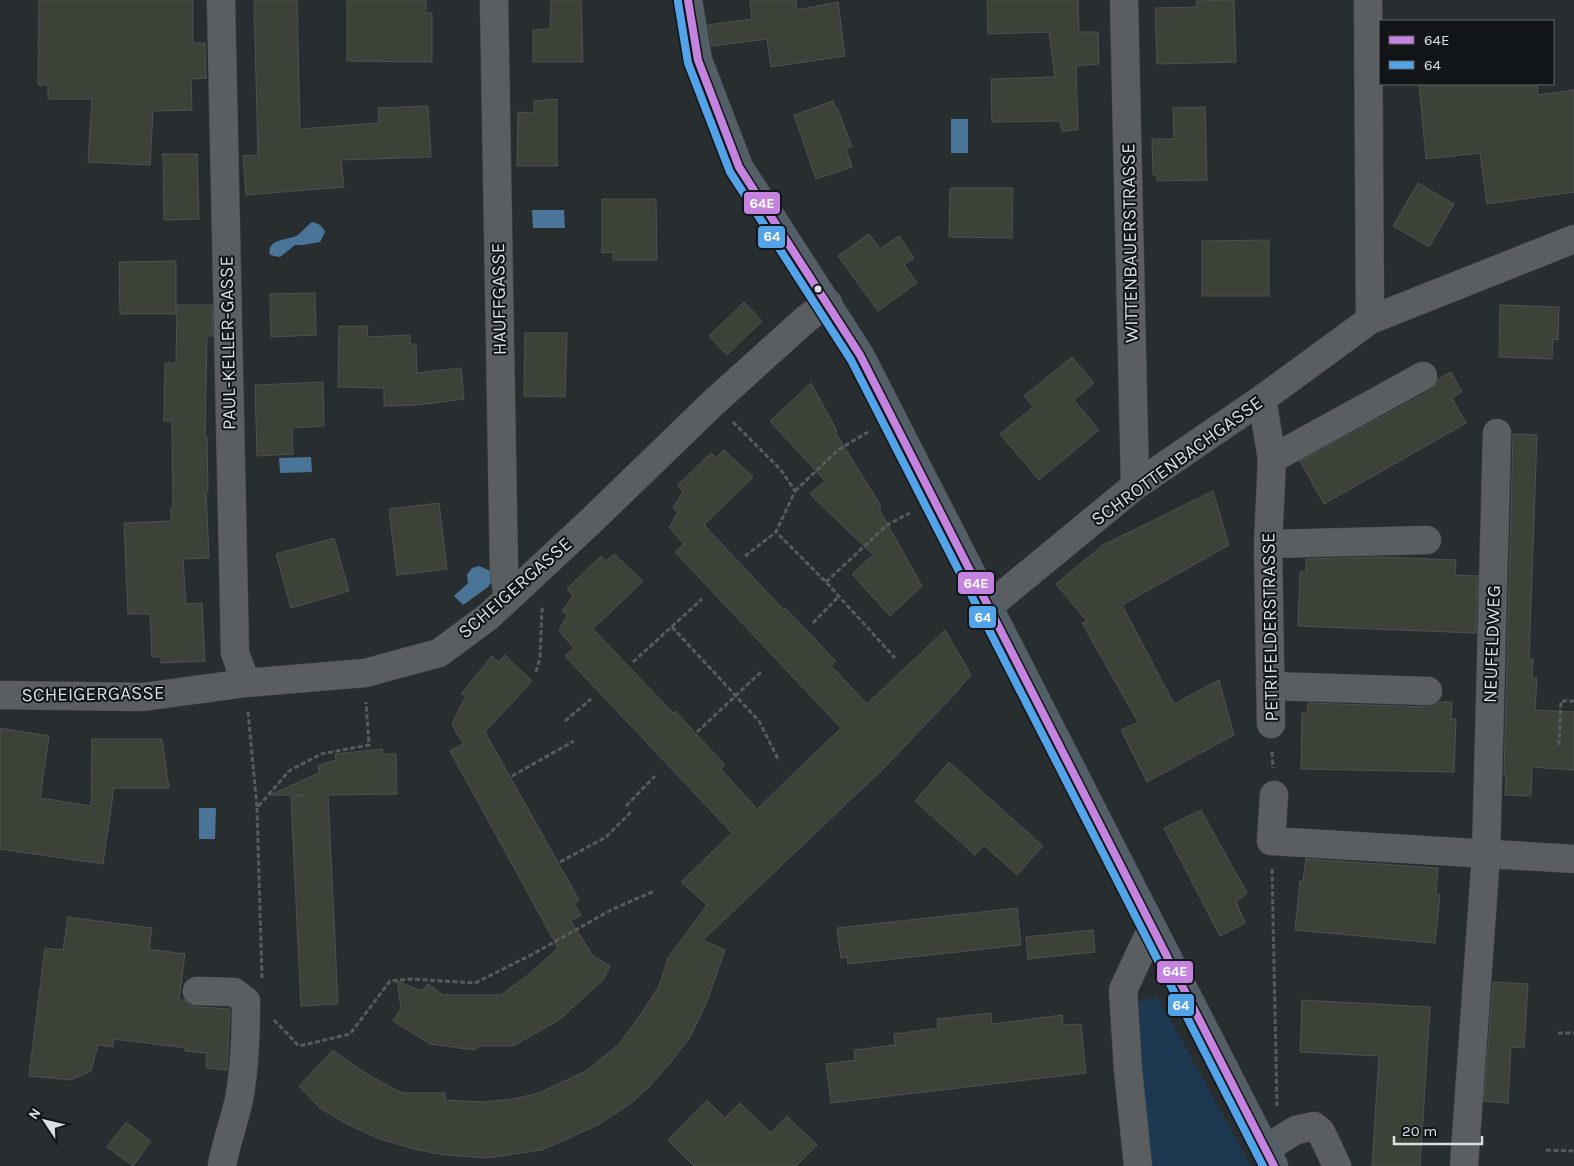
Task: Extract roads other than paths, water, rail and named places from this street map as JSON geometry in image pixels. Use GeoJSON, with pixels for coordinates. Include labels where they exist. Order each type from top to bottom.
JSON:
{"type":"FeatureCollection","features":[{"type":"Feature","properties":{"kind":"main road"},"geometry":{"type":"LineString","coordinates":[[688,0],[698,60],[739,167],[786,243],[828,303],[860,355],[1270,1157]]}},
{"type":"Feature","properties":{"kind":"street","name":"PAUL-KELLER-GASSE"},"geometry":{"type":"LineString","coordinates":[[221,0],[235,653],[246,683]]}},
{"type":"Feature","properties":{"kind":"street","name":"HAUFFGASSE"},"geometry":{"type":"LineString","coordinates":[[494,0],[504,572],[508,598]]}},
{"type":"Feature","properties":{"kind":"street","name":"WITTENBAUERSTRASSE"},"geometry":{"type":"LineString","coordinates":[[1124,0],[1135,486]]}},
{"type":"Feature","properties":{"kind":"street"},"geometry":{"type":"LineString","coordinates":[[1368,0],[1370,320]]}},
{"type":"Feature","properties":{"kind":"street","name":"SCHROTTENBACHGASSE"},"geometry":{"type":"LineString","coordinates":[[988,607],[1135,486],[1262,399],[1370,320],[1574,239]]}},
{"type":"Feature","properties":{"kind":"street","name":"SCHEIGERGASSE"},"geometry":{"type":"LineString","coordinates":[[0,695],[143,697],[246,683],[365,673],[439,653],[489,616],[713,403],[806,319],[828,303]]}},
{"type":"Feature","properties":{"kind":"street"},"geometry":{"type":"LineString","coordinates":[[1272,459],[1423,376]]}},
{"type":"Feature","properties":{"kind":"street","name":"PETRIFELDERSTRASSE"},"geometry":{"type":"LineString","coordinates":[[1262,399],[1272,459],[1268,544],[1271,724]]}},
{"type":"Feature","properties":{"kind":"street","name":"NEUFELDWEG"},"geometry":{"type":"LineString","coordinates":[[1464,1166],[1486,855],[1498,433]]}},
{"type":"Feature","properties":{"kind":"street"},"geometry":{"type":"LineString","coordinates":[[1268,544],[1427,540]]}},
{"type":"Feature","properties":{"kind":"street"},"geometry":{"type":"LineString","coordinates":[[1270,686],[1428,691]]}},
{"type":"Feature","properties":{"kind":"street"},"geometry":{"type":"LineString","coordinates":[[1274,795],[1272,841],[1574,859]]}},
{"type":"Feature","properties":{"kind":"street"},"geometry":{"type":"LineString","coordinates":[[1138,1166],[1128,1070],[1123,990],[1152,928]]}},
{"type":"Feature","properties":{"kind":"street"},"geometry":{"type":"LineString","coordinates":[[197,991],[234,992],[246,1001],[246,1050],[240,1096],[222,1166]]}},
{"type":"Feature","properties":{"kind":"street"},"geometry":{"type":"LineString","coordinates":[[1270,1157],[1296,1130],[1314,1126],[1321,1132],[1337,1166]]}}]}
